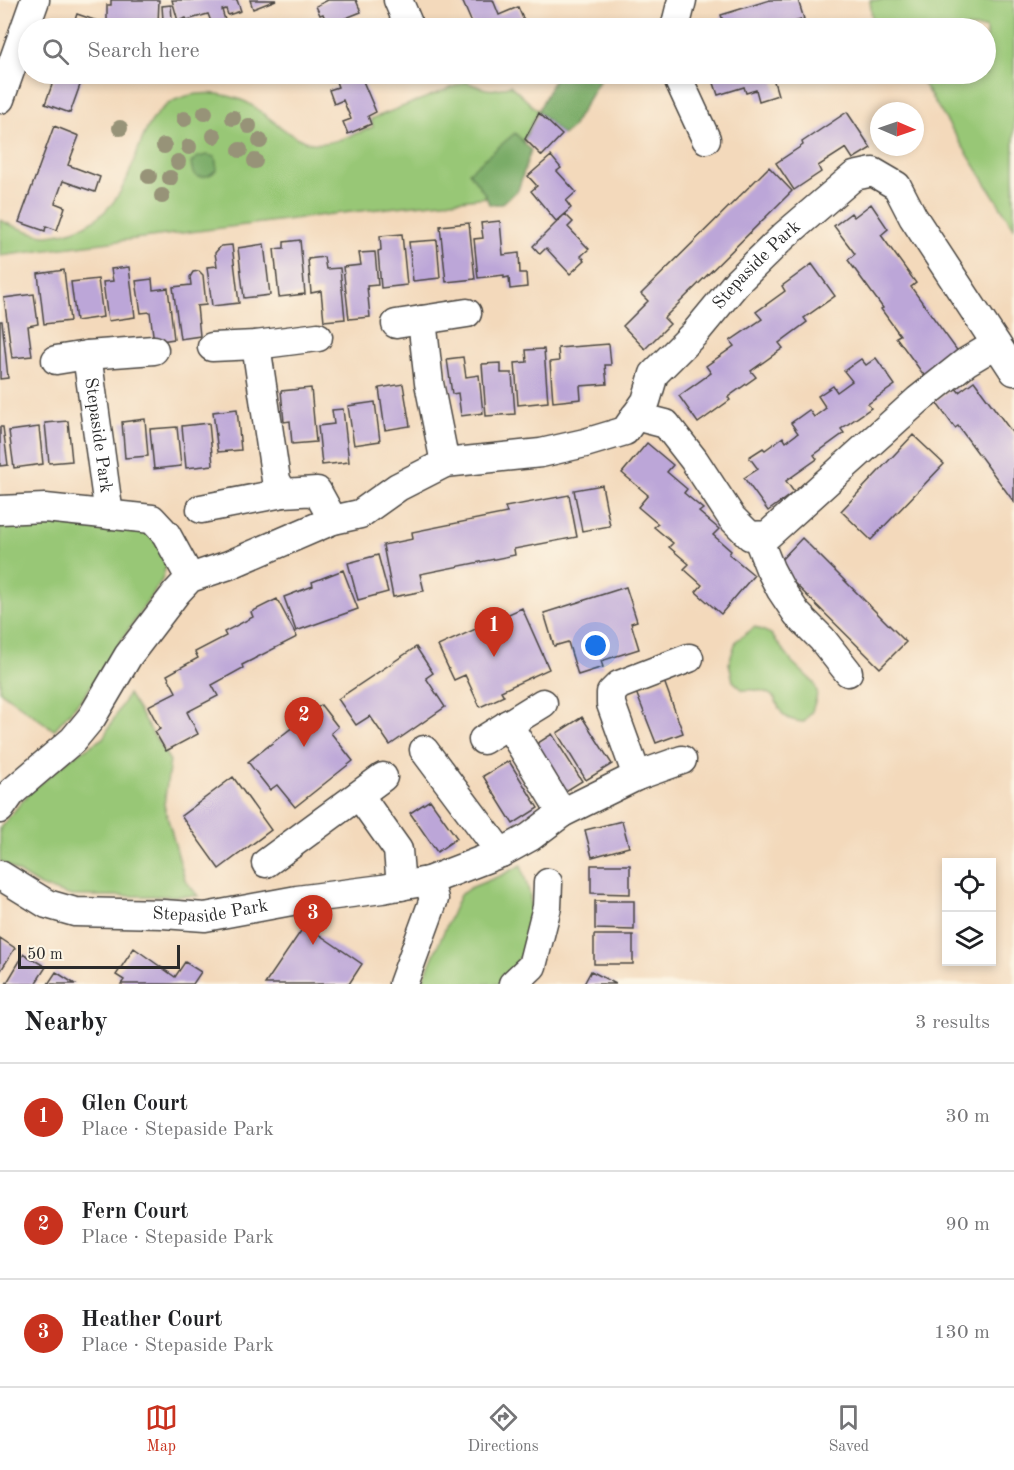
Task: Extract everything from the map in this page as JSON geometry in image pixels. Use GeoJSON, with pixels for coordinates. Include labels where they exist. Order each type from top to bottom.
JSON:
{"type":"FeatureCollection","features":[{"type":"Feature","properties":{"kind":"street"},"geometry":{"type":"LineString","coordinates":[[29,18],[35,0]]}},
{"type":"Feature","properties":{"kind":"street"},"geometry":{"type":"LineString","coordinates":[[398,0],[406,18]]}},
{"type":"Feature","properties":{"kind":"street"},"geometry":{"type":"LineString","coordinates":[[678,18],[682,0]]}},
{"type":"Feature","properties":{"kind":"street"},"geometry":{"type":"LineString","coordinates":[[0,99],[18,48]]}},
{"type":"Feature","properties":{"kind":"street"},"geometry":{"type":"LineString","coordinates":[[681,84],[706,139]]}},
{"type":"Feature","properties":{"kind":"street","name":"Stepaside Park"},"geometry":{"type":"LineString","coordinates":[[0,809],[12,792],[73,740],[92,717],[128,656],[190,578],[228,565],[333,520],[360,514],[398,487],[445,463],[541,453],[625,431],[646,400],[654,374],[695,333],[738,281],[784,236],[854,176],[873,172],[897,186],[913,217],[1014,371]]}},
{"type":"Feature","properties":{"kind":"street"},"geometry":{"type":"LineString","coordinates":[[445,463],[429,383],[409,322],[467,313]]}},
{"type":"Feature","properties":{"kind":"street"},"geometry":{"type":"LineString","coordinates":[[212,347],[256,345],[318,337]]}},
{"type":"Feature","properties":{"kind":"street"},"geometry":{"type":"LineString","coordinates":[[635,416],[666,424],[694,460],[732,518],[750,536],[768,535],[918,400],[966,362],[996,344]]}},
{"type":"Feature","properties":{"kind":"street"},"geometry":{"type":"LineString","coordinates":[[256,345],[276,480],[283,493]]}},
{"type":"Feature","properties":{"kind":"street","name":"Stepaside Park"},"geometry":{"type":"LineString","coordinates":[[56,360],[87,355],[154,350]]}},
{"type":"Feature","properties":{"kind":"street","name":"Stepaside Park"},"geometry":{"type":"LineString","coordinates":[[87,355],[109,514]]}},
{"type":"Feature","properties":{"kind":"street"},"geometry":{"type":"LineString","coordinates":[[201,509],[283,493],[317,491],[333,520]]}},
{"type":"Feature","properties":{"kind":"street","name":"Stepaside Park"},"geometry":{"type":"LineString","coordinates":[[0,510],[45,508],[152,519],[166,534],[190,578]]}},
{"type":"Feature","properties":{"kind":"street"},"geometry":{"type":"LineString","coordinates":[[757,536],[777,583],[796,614],[822,639],[848,672]]}},
{"type":"Feature","properties":{"kind":"street"},"geometry":{"type":"LineString","coordinates":[[638,776],[611,704],[611,693],[619,685],[689,658]]}},
{"type":"Feature","properties":{"kind":"street"},"geometry":{"type":"LineString","coordinates":[[483,740],[543,703]]}},
{"type":"Feature","properties":{"kind":"street"},"geometry":{"type":"LineString","coordinates":[[508,724],[562,813]]}},
{"type":"Feature","properties":{"kind":"street"},"geometry":{"type":"LineString","coordinates":[[423,750],[501,853]]}},
{"type":"Feature","properties":{"kind":"street","name":"Stepaside Park"},"geometry":{"type":"LineString","coordinates":[[0,875],[47,903],[75,912],[205,917],[297,900],[415,884],[501,853],[530,837],[562,813],[638,776],[682,760]]}},
{"type":"Feature","properties":{"kind":"street"},"geometry":{"type":"LineString","coordinates":[[266,863],[383,777]]}},
{"type":"Feature","properties":{"kind":"street"},"geometry":{"type":"LineString","coordinates":[[359,795],[398,850],[415,884],[434,899],[403,984]]}},
{"type":"Feature","properties":{"kind":"street"},"geometry":{"type":"LineString","coordinates":[[513,984],[532,966],[547,907],[548,884]]}},
{"type":"Feature","properties":{"kind":"green space"},"geometry":{"type":"Polygon","coordinates":[[[870,0],[1014,0],[1014,228],[923,84],[996,84],[996,18],[872,18],[870,0]]]}},
{"type":"Feature","properties":{"kind":"green space"},"geometry":{"type":"Polygon","coordinates":[[[461,84],[471,84],[488,89],[510,85],[538,111],[497,196],[0,256],[0,220],[31,232],[48,235],[73,230],[104,212],[120,193],[149,125],[165,107],[183,97],[219,94],[246,102],[297,138],[312,143],[335,141],[373,127],[371,119],[461,84]]]}},
{"type":"Feature","properties":{"kind":"green space"},"geometry":{"type":"Polygon","coordinates":[[[552,84],[597,84],[571,129],[562,135],[538,111],[552,84]]]}},
{"type":"Feature","properties":{"kind":"green space"},"geometry":{"type":"Polygon","coordinates":[[[515,133],[531,150],[518,190],[501,204],[489,204],[485,194],[469,172],[515,133]]]}},
{"type":"Feature","properties":{"kind":"green space"},"geometry":{"type":"Polygon","coordinates":[[[207,155],[215,157],[217,169],[208,176],[198,177],[193,173],[191,163],[198,157],[207,155]]]}},
{"type":"Feature","properties":{"kind":"green space"},"geometry":{"type":"Polygon","coordinates":[[[0,519],[119,523],[149,534],[169,556],[162,580],[85,695],[54,730],[0,691],[0,519]]]}},
{"type":"Feature","properties":{"kind":"green space"},"geometry":{"type":"Polygon","coordinates":[[[755,627],[771,634],[792,662],[814,683],[817,692],[816,699],[812,711],[804,722],[786,717],[772,696],[756,690],[743,690],[733,681],[729,663],[736,641],[755,627]]]}},
{"type":"Feature","properties":{"kind":"green space"},"geometry":{"type":"Polygon","coordinates":[[[128,694],[170,761],[164,805],[185,880],[198,896],[72,896],[40,886],[0,861],[0,828],[29,793],[71,758],[103,738],[128,694]]]}},
{"type":"Feature","properties":{"kind":"green space"},"geometry":{"type":"Polygon","coordinates":[[[521,865],[530,895],[531,926],[526,950],[499,984],[421,984],[460,895],[470,888],[521,865]]]}},
{"type":"Feature","properties":{"kind":"building"},"geometry":{"type":"Polygon","coordinates":[[[111,0],[159,0],[158,18],[107,18],[107,5],[111,5],[111,0]]]}},
{"type":"Feature","properties":{"kind":"building"},"geometry":{"type":"Polygon","coordinates":[[[172,0],[237,0],[241,11],[228,15],[226,9],[222,10],[224,18],[210,18],[208,14],[194,18],[177,18],[172,0]]]}},
{"type":"Feature","properties":{"kind":"building"},"geometry":{"type":"Polygon","coordinates":[[[250,0],[276,0],[253,9],[250,0]]]}},
{"type":"Feature","properties":{"kind":"building"},"geometry":{"type":"Polygon","coordinates":[[[328,0],[356,0],[361,12],[346,18],[325,18],[323,14],[320,15],[316,6],[328,0]]]}},
{"type":"Feature","properties":{"kind":"building"},"geometry":{"type":"Polygon","coordinates":[[[462,0],[493,0],[499,15],[518,7],[523,18],[470,18],[462,0]]]}},
{"type":"Feature","properties":{"kind":"building"},"geometry":{"type":"Polygon","coordinates":[[[770,0],[798,0],[804,18],[722,18],[721,15],[770,0]]]}},
{"type":"Feature","properties":{"kind":"building"},"geometry":{"type":"Polygon","coordinates":[[[171,5],[172,18],[163,18],[162,6],[171,5]]]}},
{"type":"Feature","properties":{"kind":"building"},"geometry":{"type":"Polygon","coordinates":[[[77,14],[89,18],[76,18],[77,14]]]}},
{"type":"Feature","properties":{"kind":"building"},"geometry":{"type":"Polygon","coordinates":[[[52,84],[80,84],[70,113],[45,104],[52,84]]]}},
{"type":"Feature","properties":{"kind":"building"},"geometry":{"type":"Polygon","coordinates":[[[337,84],[364,84],[376,112],[368,116],[371,124],[348,134],[343,122],[351,119],[343,100],[334,104],[329,90],[338,87],[337,84]]]}},
{"type":"Feature","properties":{"kind":"building"},"geometry":{"type":"Polygon","coordinates":[[[714,84],[775,84],[778,95],[759,101],[756,90],[746,93],[744,87],[718,95],[714,84]]]}},
{"type":"Feature","properties":{"kind":"building"},"geometry":{"type":"Polygon","coordinates":[[[847,112],[870,149],[853,159],[846,148],[818,166],[821,172],[794,190],[776,163],[803,145],[802,142],[847,112]]]}},
{"type":"Feature","properties":{"kind":"building"},"geometry":{"type":"Polygon","coordinates":[[[539,113],[562,135],[542,156],[525,139],[539,113]]]}},
{"type":"Feature","properties":{"kind":"building"},"geometry":{"type":"Polygon","coordinates":[[[54,126],[79,136],[68,165],[100,177],[95,192],[63,181],[55,203],[65,207],[57,230],[46,226],[45,231],[19,222],[54,126]]]}},
{"type":"Feature","properties":{"kind":"building"},"geometry":{"type":"Polygon","coordinates":[[[551,156],[561,168],[557,171],[576,192],[566,201],[571,208],[556,221],[531,191],[537,186],[528,176],[551,156]]]}},
{"type":"Feature","properties":{"kind":"building"},"geometry":{"type":"Polygon","coordinates":[[[769,167],[792,191],[664,318],[670,324],[645,349],[623,326],[648,301],[641,294],[769,167]]]}},
{"type":"Feature","properties":{"kind":"building"},"geometry":{"type":"Polygon","coordinates":[[[871,204],[888,229],[881,235],[916,283],[911,287],[959,353],[926,378],[896,337],[900,335],[881,309],[883,308],[848,260],[855,254],[834,226],[851,213],[854,217],[871,204]]]}},
{"type":"Feature","properties":{"kind":"building"},"geometry":{"type":"Polygon","coordinates":[[[565,214],[573,222],[568,227],[589,249],[581,256],[585,260],[570,274],[546,248],[540,254],[533,246],[565,214]]]}},
{"type":"Feature","properties":{"kind":"building"},"geometry":{"type":"Polygon","coordinates":[[[500,221],[503,255],[519,253],[520,273],[526,273],[527,287],[510,289],[509,277],[504,278],[504,275],[478,278],[474,239],[483,238],[481,223],[500,221]]]}},
{"type":"Feature","properties":{"kind":"building"},"geometry":{"type":"Polygon","coordinates":[[[469,223],[475,279],[446,282],[440,226],[469,223]]]}},
{"type":"Feature","properties":{"kind":"building"},"geometry":{"type":"Polygon","coordinates":[[[402,234],[407,285],[381,288],[378,251],[381,250],[380,236],[402,234]]]}},
{"type":"Feature","properties":{"kind":"building"},"geometry":{"type":"Polygon","coordinates":[[[300,240],[305,294],[279,297],[274,249],[284,248],[284,242],[300,240]]]}},
{"type":"Feature","properties":{"kind":"building"},"geometry":{"type":"Polygon","coordinates":[[[437,240],[440,278],[413,281],[409,242],[437,240]]]}},
{"type":"Feature","properties":{"kind":"building"},"geometry":{"type":"Polygon","coordinates":[[[264,244],[270,295],[244,298],[238,248],[264,244]]]}},
{"type":"Feature","properties":{"kind":"building"},"geometry":{"type":"Polygon","coordinates":[[[232,245],[239,303],[212,306],[207,267],[217,266],[215,253],[221,246],[232,245]]]}},
{"type":"Feature","properties":{"kind":"building"},"geometry":{"type":"Polygon","coordinates":[[[375,252],[378,285],[367,286],[370,317],[349,319],[343,267],[361,265],[359,253],[375,252]]]}},
{"type":"Feature","properties":{"kind":"building"},"geometry":{"type":"Polygon","coordinates":[[[324,257],[326,269],[340,268],[345,319],[324,321],[321,291],[311,293],[308,259],[324,257]]]}},
{"type":"Feature","properties":{"kind":"building"},"geometry":{"type":"Polygon","coordinates":[[[812,264],[835,296],[804,318],[807,322],[779,343],[783,348],[751,371],[756,377],[728,397],[730,400],[698,423],[679,396],[711,373],[706,366],[734,346],[730,341],[762,319],[756,312],[785,291],[782,286],[812,264]]]}},
{"type":"Feature","properties":{"kind":"building"},"geometry":{"type":"Polygon","coordinates":[[[129,267],[135,317],[108,321],[103,282],[113,281],[111,269],[129,267]]]}},
{"type":"Feature","properties":{"kind":"building"},"geometry":{"type":"Polygon","coordinates":[[[64,270],[70,321],[44,324],[38,274],[64,270]]]}},
{"type":"Feature","properties":{"kind":"building"},"geometry":{"type":"Polygon","coordinates":[[[199,271],[203,275],[206,305],[197,306],[200,336],[180,339],[173,287],[191,285],[190,277],[193,272],[199,271]]]}},
{"type":"Feature","properties":{"kind":"building"},"geometry":{"type":"Polygon","coordinates":[[[98,279],[103,317],[76,321],[71,282],[98,279]]]}},
{"type":"Feature","properties":{"kind":"building"},"geometry":{"type":"Polygon","coordinates":[[[152,279],[153,290],[168,288],[174,339],[154,342],[150,312],[141,313],[136,281],[152,279]]]}},
{"type":"Feature","properties":{"kind":"building"},"geometry":{"type":"Polygon","coordinates":[[[34,294],[38,324],[28,326],[32,356],[12,358],[4,298],[34,294]]]}},
{"type":"Feature","properties":{"kind":"building"},"geometry":{"type":"Polygon","coordinates":[[[0,321],[2,321],[8,378],[0,379],[0,321]]]}},
{"type":"Feature","properties":{"kind":"building"},"geometry":{"type":"Polygon","coordinates":[[[609,344],[611,365],[605,365],[607,384],[580,386],[581,399],[553,402],[550,362],[559,361],[558,348],[609,344]]]}},
{"type":"Feature","properties":{"kind":"building"},"geometry":{"type":"Polygon","coordinates":[[[544,349],[548,402],[518,405],[515,363],[527,362],[526,350],[544,349]]]}},
{"type":"Feature","properties":{"kind":"building"},"geometry":{"type":"Polygon","coordinates":[[[463,357],[466,377],[479,375],[483,413],[461,416],[458,393],[452,394],[447,359],[463,357]]]}},
{"type":"Feature","properties":{"kind":"building"},"geometry":{"type":"Polygon","coordinates":[[[876,358],[895,385],[868,404],[871,408],[841,429],[844,433],[814,455],[817,459],[786,481],[794,492],[768,511],[744,478],[758,469],[749,457],[763,448],[765,450],[783,437],[786,442],[798,433],[791,423],[809,410],[814,417],[826,408],[818,396],[833,386],[837,392],[852,381],[844,371],[861,359],[866,365],[876,358]]]}},
{"type":"Feature","properties":{"kind":"building"},"geometry":{"type":"Polygon","coordinates":[[[501,363],[501,373],[512,373],[515,414],[486,416],[482,364],[501,363]]]}},
{"type":"Feature","properties":{"kind":"building"},"geometry":{"type":"Polygon","coordinates":[[[974,381],[1014,435],[1014,502],[958,426],[955,428],[935,401],[955,387],[959,392],[974,381]]]}},
{"type":"Feature","properties":{"kind":"building"},"geometry":{"type":"Polygon","coordinates":[[[403,384],[410,426],[385,430],[379,388],[403,384]]]}},
{"type":"Feature","properties":{"kind":"building"},"geometry":{"type":"Polygon","coordinates":[[[311,388],[316,442],[292,444],[290,421],[284,422],[281,391],[311,388]]]}},
{"type":"Feature","properties":{"kind":"building"},"geometry":{"type":"Polygon","coordinates":[[[375,402],[380,441],[354,445],[348,406],[375,402]]]}},
{"type":"Feature","properties":{"kind":"building"},"geometry":{"type":"Polygon","coordinates":[[[237,409],[241,450],[218,452],[213,412],[237,409]]]}},
{"type":"Feature","properties":{"kind":"building"},"geometry":{"type":"Polygon","coordinates":[[[343,409],[349,462],[322,465],[318,426],[334,424],[332,410],[343,409]]]}},
{"type":"Feature","properties":{"kind":"building"},"geometry":{"type":"Polygon","coordinates":[[[145,419],[148,456],[125,458],[122,422],[145,419]]]}},
{"type":"Feature","properties":{"kind":"building"},"geometry":{"type":"Polygon","coordinates":[[[68,421],[72,461],[49,463],[45,423],[68,421]]]}},
{"type":"Feature","properties":{"kind":"building"},"geometry":{"type":"Polygon","coordinates":[[[209,423],[213,465],[186,468],[182,426],[209,423]]]}},
{"type":"Feature","properties":{"kind":"building"},"geometry":{"type":"Polygon","coordinates":[[[0,427],[3,427],[8,465],[0,466],[0,427]]]}},
{"type":"Feature","properties":{"kind":"building"},"geometry":{"type":"Polygon","coordinates":[[[39,427],[43,464],[14,468],[9,431],[39,427]]]}},
{"type":"Feature","properties":{"kind":"building"},"geometry":{"type":"Polygon","coordinates":[[[177,427],[181,466],[154,469],[150,429],[177,427]]]}},
{"type":"Feature","properties":{"kind":"building"},"geometry":{"type":"Polygon","coordinates":[[[913,435],[944,464],[871,540],[841,511],[913,435]]]}},
{"type":"Feature","properties":{"kind":"building"},"geometry":{"type":"Polygon","coordinates":[[[647,443],[673,465],[667,472],[687,489],[684,493],[703,509],[699,512],[719,529],[713,535],[731,551],[729,554],[754,575],[721,614],[696,592],[702,585],[684,569],[689,564],[669,547],[673,543],[654,527],[658,524],[638,507],[648,495],[622,473],[647,443]]]}},
{"type":"Feature","properties":{"kind":"building"},"geometry":{"type":"Polygon","coordinates":[[[602,485],[610,526],[582,531],[574,490],[602,485]]]}},
{"type":"Feature","properties":{"kind":"building"},"geometry":{"type":"Polygon","coordinates":[[[569,495],[577,537],[514,549],[515,555],[420,574],[424,591],[393,597],[383,545],[413,539],[412,532],[507,513],[505,507],[569,495]]]}},
{"type":"Feature","properties":{"kind":"building"},"geometry":{"type":"Polygon","coordinates":[[[802,538],[906,642],[880,668],[776,565],[802,538]]]}},
{"type":"Feature","properties":{"kind":"building"},"geometry":{"type":"Polygon","coordinates":[[[378,555],[388,592],[358,600],[348,563],[378,555]]]}},
{"type":"Feature","properties":{"kind":"building"},"geometry":{"type":"Polygon","coordinates":[[[343,570],[358,609],[296,631],[284,597],[313,586],[312,582],[343,570]]]}},
{"type":"Feature","properties":{"kind":"building"},"geometry":{"type":"Polygon","coordinates":[[[626,587],[637,621],[631,623],[639,649],[601,661],[603,667],[578,675],[568,642],[554,646],[544,613],[626,587]]]}},
{"type":"Feature","properties":{"kind":"building"},"geometry":{"type":"Polygon","coordinates":[[[277,599],[297,637],[242,665],[243,668],[212,685],[218,696],[187,712],[198,734],[166,751],[155,732],[160,729],[148,706],[176,692],[167,675],[198,658],[195,652],[226,636],[224,632],[253,617],[251,612],[277,599]]]}},
{"type":"Feature","properties":{"kind":"building"},"geometry":{"type":"Polygon","coordinates":[[[522,608],[549,669],[501,691],[504,696],[480,707],[465,675],[454,680],[438,646],[522,608]]]}},
{"type":"Feature","properties":{"kind":"building"},"geometry":{"type":"Polygon","coordinates":[[[416,647],[433,673],[426,678],[445,707],[390,745],[370,716],[356,725],[338,699],[416,647]]]}},
{"type":"Feature","properties":{"kind":"building"},"geometry":{"type":"Polygon","coordinates":[[[664,681],[683,733],[656,743],[636,692],[664,681]]]}},
{"type":"Feature","properties":{"kind":"building"},"geometry":{"type":"Polygon","coordinates":[[[321,705],[338,727],[331,733],[353,761],[295,807],[277,785],[270,790],[248,762],[321,705]]]}},
{"type":"Feature","properties":{"kind":"building"},"geometry":{"type":"Polygon","coordinates":[[[582,717],[612,764],[586,780],[557,733],[582,717]]]}},
{"type":"Feature","properties":{"kind":"building"},"geometry":{"type":"Polygon","coordinates":[[[552,734],[582,781],[556,797],[527,750],[552,734]]]}},
{"type":"Feature","properties":{"kind":"building"},"geometry":{"type":"Polygon","coordinates":[[[509,761],[538,808],[513,824],[483,776],[509,761]]]}},
{"type":"Feature","properties":{"kind":"building"},"geometry":{"type":"Polygon","coordinates":[[[233,777],[271,830],[219,869],[181,816],[233,777]]]}},
{"type":"Feature","properties":{"kind":"building"},"geometry":{"type":"Polygon","coordinates":[[[430,800],[457,838],[437,852],[410,813],[430,800]]]}},
{"type":"Feature","properties":{"kind":"building"},"geometry":{"type":"Polygon","coordinates":[[[622,821],[629,847],[592,857],[585,830],[622,821]]]}},
{"type":"Feature","properties":{"kind":"building"},"geometry":{"type":"Polygon","coordinates":[[[591,865],[630,865],[630,894],[591,893],[591,865]]]}},
{"type":"Feature","properties":{"kind":"building"},"geometry":{"type":"Polygon","coordinates":[[[595,901],[634,901],[634,930],[595,929],[595,901]]]}},
{"type":"Feature","properties":{"kind":"building"},"geometry":{"type":"Polygon","coordinates":[[[305,925],[362,964],[349,984],[265,984],[305,925]]]}},
{"type":"Feature","properties":{"kind":"building"},"geometry":{"type":"Polygon","coordinates":[[[594,935],[633,935],[633,964],[594,964],[594,935]]]}},
{"type":"Feature","properties":{"kind":"building"},"geometry":{"type":"Polygon","coordinates":[[[0,938],[15,948],[0,972],[0,938]]]}},
{"type":"Feature","properties":{"kind":"building"},"geometry":{"type":"Polygon","coordinates":[[[134,948],[175,977],[185,962],[201,972],[193,984],[121,984],[124,980],[116,975],[134,948]]]}},
{"type":"Feature","properties":{"kind":"building"},"geometry":{"type":"Polygon","coordinates":[[[24,954],[46,967],[35,984],[6,984],[24,954]]]}},
{"type":"Feature","properties":{"kind":"building"},"geometry":{"type":"Polygon","coordinates":[[[591,971],[616,984],[584,984],[591,971]]]}},
{"type":"Feature","properties":{"kind":"building"},"geometry":{"type":"Polygon","coordinates":[[[56,972],[75,984],[48,984],[56,972]]]}},
{"type":"Feature","properties":{"kind":"place","name":"Glen Court"},"geometry":{"type":"Point","coordinates":[494,657]}},
{"type":"Feature","properties":{"kind":"place","name":"Fern Court"},"geometry":{"type":"Point","coordinates":[304,747]}},
{"type":"Feature","properties":{"kind":"place","name":"Heather Court"},"geometry":{"type":"Point","coordinates":[313,945]}}]}
